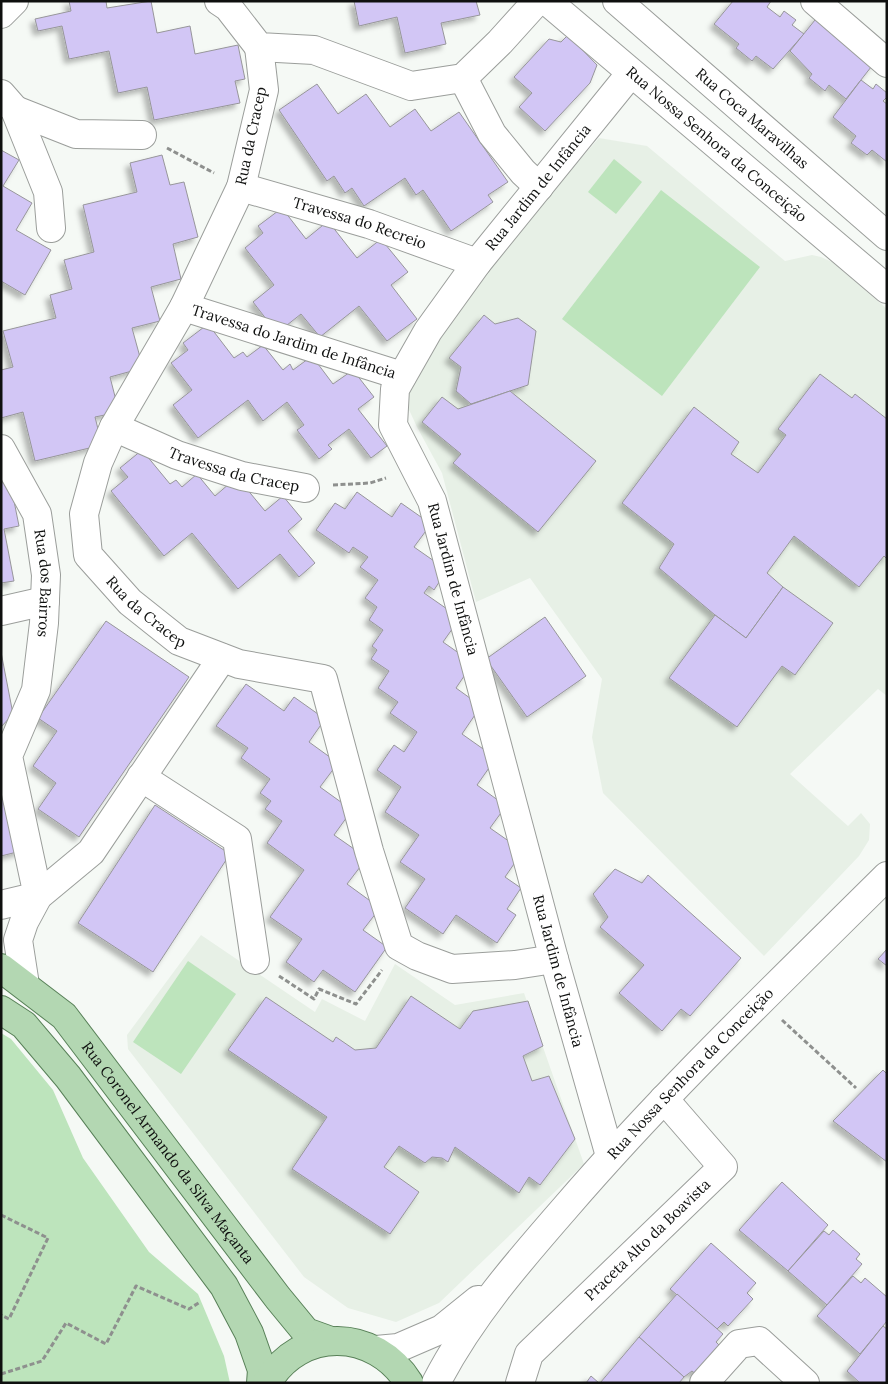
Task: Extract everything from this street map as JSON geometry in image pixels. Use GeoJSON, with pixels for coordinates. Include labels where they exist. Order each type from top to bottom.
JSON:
{"type":"FeatureCollection","features":[{"type":"Feature","properties":{"kind":"main road","name":"Rua Coronel Armando da Silva Maçanta"},"geometry":{"type":"LineString","coordinates":[[1,968],[64,1016],[278,1298],[306,1332],[331,1341]]}},
{"type":"Feature","properties":{"kind":"main road"},"geometry":{"type":"LineString","coordinates":[[1,1010],[24,1025],[68,1077],[224,1286],[250,1333],[262,1370],[260,1383]]}},
{"type":"Feature","properties":{"kind":"main road","name":"Rua Coronel Armando da Silva Maçanta"},"geometry":{"type":"LineString","coordinates":[[267,1383],[281,1364],[296,1353],[313,1345],[331,1341],[349,1342],[376,1350],[393,1363],[408,1383]]}},
{"type":"Feature","properties":{"kind":"street"},"geometry":{"type":"LineString","coordinates":[[1,14],[14,1]]}},
{"type":"Feature","properties":{"kind":"street"},"geometry":{"type":"LineString","coordinates":[[219,1],[228,7],[259,47],[314,50],[411,86],[463,78],[500,42],[537,1]]}},
{"type":"Feature","properties":{"kind":"street","name":"Rua Nossa Senhora da Conceição"},"geometry":{"type":"LineString","coordinates":[[547,1],[887,289]]}},
{"type":"Feature","properties":{"kind":"street","name":"Rua Coca Maravilhas"},"geometry":{"type":"LineString","coordinates":[[617,1],[803,165],[887,236]]}},
{"type":"Feature","properties":{"kind":"street"},"geometry":{"type":"LineString","coordinates":[[815,1],[887,63]]}},
{"type":"Feature","properties":{"kind":"street","name":"Rua da Cracep"},"geometry":{"type":"LineString","coordinates":[[259,47],[264,90],[241,187],[184,307],[114,427],[98,463],[84,514],[88,555],[130,602],[179,641],[239,664],[323,679],[369,851],[399,946]]}},
{"type":"Feature","properties":{"kind":"street","name":"Rua Jardim de Infância"},"geometry":{"type":"LineString","coordinates":[[610,1156],[554,959],[432,501],[393,425],[395,389],[428,331],[478,263],[631,73]]}},
{"type":"Feature","properties":{"kind":"street"},"geometry":{"type":"LineString","coordinates":[[463,78],[492,134],[523,172],[539,187]]}},
{"type":"Feature","properties":{"kind":"street"},"geometry":{"type":"LineString","coordinates":[[8,102],[76,134],[142,134]]}},
{"type":"Feature","properties":{"kind":"street"},"geometry":{"type":"LineString","coordinates":[[8,102],[48,192],[51,228]]}},
{"type":"Feature","properties":{"kind":"street"},"geometry":{"type":"LineString","coordinates":[[778,198],[803,165]]}},
{"type":"Feature","properties":{"kind":"street","name":"Travessa do Recreio"},"geometry":{"type":"LineString","coordinates":[[241,187],[369,224],[478,263]]}},
{"type":"Feature","properties":{"kind":"street","name":"Travessa do Jardim de Infância"},"geometry":{"type":"LineString","coordinates":[[184,307],[402,376]]}},
{"type":"Feature","properties":{"kind":"street","name":"Travessa da Cracep"},"geometry":{"type":"LineString","coordinates":[[114,427],[187,458],[242,476],[305,488]]}},
{"type":"Feature","properties":{"kind":"street","name":"Rua dos Bairros"},"geometry":{"type":"LineString","coordinates":[[1,449],[37,514],[46,575],[44,623],[36,690],[5,757],[38,896]]}},
{"type":"Feature","properties":{"kind":"street"},"geometry":{"type":"LineString","coordinates":[[1,612],[45,601]]}},
{"type":"Feature","properties":{"kind":"street"},"geometry":{"type":"LineString","coordinates":[[25,985],[18,940],[24,922],[38,896],[91,852],[222,658]]}},
{"type":"Feature","properties":{"kind":"street"},"geometry":{"type":"LineString","coordinates":[[141,777],[237,838],[255,960]]}},
{"type":"Feature","properties":{"kind":"street","name":"Rua Nossa Senhora da Conceição"},"geometry":{"type":"LineString","coordinates":[[504,1279],[610,1156],[664,1099],[887,876]]}},
{"type":"Feature","properties":{"kind":"street"},"geometry":{"type":"LineString","coordinates":[[1,905],[38,896]]}},
{"type":"Feature","properties":{"kind":"street"},"geometry":{"type":"LineString","coordinates":[[399,946],[417,956],[452,969],[515,965],[554,959]]}},
{"type":"Feature","properties":{"kind":"street","name":"Praceta Alto da Boavista"},"geometry":{"type":"LineString","coordinates":[[520,1383],[529,1354],[723,1167],[664,1099]]}},
{"type":"Feature","properties":{"kind":"street"},"geometry":{"type":"LineString","coordinates":[[376,1350],[398,1348],[442,1328],[504,1279]]}},
{"type":"Feature","properties":{"kind":"street"},"geometry":{"type":"LineString","coordinates":[[436,1383],[460,1341],[504,1279]]}},
{"type":"Feature","properties":{"kind":"street"},"geometry":{"type":"LineString","coordinates":[[704,1383],[739,1344],[759,1341],[804,1383]]}},
{"type":"Feature","properties":{"kind":"path"},"geometry":{"type":"LineString","coordinates":[[142,134],[241,187]]}},
{"type":"Feature","properties":{"kind":"path","name":"Travessa da Cracep"},"geometry":{"type":"LineString","coordinates":[[305,488],[370,483],[416,469]]}},
{"type":"Feature","properties":{"kind":"path"},"geometry":{"type":"LineString","coordinates":[[255,960],[314,999],[319,989],[356,1004],[399,946]]}},
{"type":"Feature","properties":{"kind":"path"},"geometry":{"type":"LineString","coordinates":[[761,1002],[856,1088]]}},
{"type":"Feature","properties":{"kind":"path"},"geometry":{"type":"LineString","coordinates":[[1,1215],[48,1238],[9,1319],[1,1315]]}},
{"type":"Feature","properties":{"kind":"path"},"geometry":{"type":"LineString","coordinates":[[1,1374],[42,1361],[66,1323],[106,1344],[136,1286],[189,1309],[224,1286]]}},
{"type":"Feature","properties":{"kind":"shaded area"},"geometry":{"type":"Polygon","coordinates":[[[599,138],[647,146],[785,261],[812,255],[832,262],[887,309],[887,696],[878,689],[790,774],[848,826],[861,813],[870,824],[869,840],[859,856],[764,956],[603,793],[592,737],[602,679],[530,578],[476,602],[442,473],[405,401],[409,376],[442,325],[544,200],[599,138]]]}},
{"type":"Feature","properties":{"kind":"shaded area"},"geometry":{"type":"Polygon","coordinates":[[[201,935],[315,1012],[322,999],[365,1021],[395,964],[455,1005],[524,993],[584,1164],[439,1303],[396,1322],[348,1308],[304,1277],[128,1049],[127,1035],[201,935]]]}},
{"type":"Feature","properties":{"kind":"green space"},"geometry":{"type":"Polygon","coordinates":[[[614,159],[642,182],[616,214],[588,192],[614,159]]]}},
{"type":"Feature","properties":{"kind":"green space"},"geometry":{"type":"Polygon","coordinates":[[[661,190],[760,267],[662,396],[562,319],[661,190]]]}},
{"type":"Feature","properties":{"kind":"green space"},"geometry":{"type":"Polygon","coordinates":[[[188,961],[236,994],[181,1074],[133,1042],[188,961]]]}},
{"type":"Feature","properties":{"kind":"green space"},"geometry":{"type":"Polygon","coordinates":[[[1,1033],[11,1039],[53,1090],[83,1158],[149,1252],[198,1294],[224,1356],[230,1383],[1,1383],[1,1033]]]}},
{"type":"Feature","properties":{"kind":"building"},"geometry":{"type":"Polygon","coordinates":[[[69,1],[106,1],[107,8],[151,1],[157,33],[190,26],[195,54],[238,45],[245,79],[235,81],[240,103],[154,120],[147,87],[118,93],[109,51],[69,59],[62,26],[38,31],[35,19],[71,11],[69,1]]]}},
{"type":"Feature","properties":{"kind":"building"},"geometry":{"type":"Polygon","coordinates":[[[354,1],[476,1],[480,15],[441,23],[446,44],[405,53],[397,17],[359,26],[354,1]]]}},
{"type":"Feature","properties":{"kind":"building"},"geometry":{"type":"Polygon","coordinates":[[[733,1],[771,1],[767,7],[780,17],[784,11],[796,20],[792,25],[804,34],[773,69],[756,56],[752,61],[736,48],[739,44],[714,24],[733,1]]]}},
{"type":"Feature","properties":{"kind":"building"},"geometry":{"type":"Polygon","coordinates":[[[819,15],[875,62],[846,99],[829,85],[825,91],[809,78],[812,74],[790,51],[819,15]]]}},
{"type":"Feature","properties":{"kind":"building"},"geometry":{"type":"Polygon","coordinates":[[[568,35],[597,65],[590,83],[545,131],[519,107],[532,93],[514,77],[549,39],[561,42],[568,35]]]}},
{"type":"Feature","properties":{"kind":"building"},"geometry":{"type":"Polygon","coordinates":[[[861,80],[873,89],[876,84],[887,93],[887,97],[883,101],[887,104],[887,162],[872,150],[867,155],[851,143],[856,136],[833,117],[861,80]]]}},
{"type":"Feature","properties":{"kind":"building"},"geometry":{"type":"Polygon","coordinates":[[[317,84],[338,114],[366,94],[390,127],[415,109],[431,131],[459,112],[508,182],[488,195],[493,202],[451,231],[423,190],[416,195],[405,178],[364,206],[352,188],[345,193],[334,176],[327,181],[279,110],[317,84]]]}},
{"type":"Feature","properties":{"kind":"building"},"geometry":{"type":"Polygon","coordinates":[[[1,150],[19,160],[3,186],[32,203],[16,230],[51,250],[25,295],[1,281],[1,150]]]}},
{"type":"Feature","properties":{"kind":"building"},"geometry":{"type":"Polygon","coordinates":[[[162,155],[170,185],[184,182],[198,237],[173,244],[181,279],[151,287],[160,321],[132,328],[143,368],[110,377],[119,412],[95,417],[102,445],[35,461],[23,412],[1,418],[1,370],[13,367],[3,331],[56,318],[50,295],[72,289],[64,260],[94,252],[83,205],[137,192],[130,163],[162,155]]]}},
{"type":"Feature","properties":{"kind":"building"},"geometry":{"type":"Polygon","coordinates":[[[282,208],[306,239],[328,221],[357,258],[381,239],[408,272],[391,285],[417,319],[387,341],[359,306],[320,337],[301,314],[277,333],[253,302],[274,285],[245,248],[263,233],[258,226],[282,208]]]}},
{"type":"Feature","properties":{"kind":"building"},"geometry":{"type":"Polygon","coordinates":[[[484,315],[495,324],[518,318],[536,331],[528,385],[471,404],[456,391],[461,367],[449,358],[484,315]]]}},
{"type":"Feature","properties":{"kind":"building"},"geometry":{"type":"Polygon","coordinates":[[[208,324],[234,358],[243,352],[247,357],[263,345],[283,370],[290,364],[293,370],[312,356],[333,384],[353,370],[374,397],[358,409],[387,446],[371,458],[349,429],[328,445],[332,449],[319,459],[297,430],[304,425],[287,402],[263,421],[248,400],[198,438],[173,405],[192,390],[171,363],[188,350],[183,343],[208,324]]]}},
{"type":"Feature","properties":{"kind":"building"},"geometry":{"type":"Polygon","coordinates":[[[820,374],[852,398],[855,394],[887,419],[887,559],[884,556],[859,587],[794,536],[767,573],[783,587],[746,638],[715,615],[659,568],[674,544],[622,503],[694,407],[739,442],[731,454],[758,473],[786,435],[778,429],[820,374]]]}},
{"type":"Feature","properties":{"kind":"building"},"geometry":{"type":"Polygon","coordinates":[[[510,391],[596,461],[538,532],[453,463],[461,454],[422,422],[442,397],[458,409],[510,391]]]}},
{"type":"Feature","properties":{"kind":"building"},"geometry":{"type":"Polygon","coordinates":[[[142,450],[170,484],[176,480],[182,487],[197,474],[215,496],[237,477],[265,511],[283,496],[302,519],[288,531],[315,563],[299,577],[280,554],[238,589],[192,533],[164,556],[111,491],[128,477],[120,468],[142,450]]]}},
{"type":"Feature","properties":{"kind":"building"},"geometry":{"type":"Polygon","coordinates":[[[10,481],[19,526],[4,529],[14,581],[1,583],[1,483],[10,481]]]}},
{"type":"Feature","properties":{"kind":"building"},"geometry":{"type":"Polygon","coordinates":[[[357,492],[392,517],[401,503],[431,524],[414,547],[447,570],[434,590],[429,586],[424,593],[460,618],[443,642],[473,663],[456,688],[481,706],[462,734],[496,758],[477,785],[506,806],[490,828],[523,851],[505,877],[521,888],[507,909],[516,915],[497,943],[456,915],[443,934],[405,908],[425,879],[400,862],[419,835],[385,812],[401,787],[377,770],[394,745],[404,752],[417,732],[390,713],[398,702],[378,688],[389,671],[371,659],[377,650],[372,646],[383,630],[369,620],[377,607],[365,598],[378,580],[360,567],[368,557],[353,547],[349,553],[316,530],[335,503],[345,509],[357,492]]]}},
{"type":"Feature","properties":{"kind":"building"},"geometry":{"type":"Polygon","coordinates":[[[783,587],[833,623],[795,675],[782,666],[737,727],[669,678],[715,615],[746,638],[783,587]]]}},
{"type":"Feature","properties":{"kind":"building"},"geometry":{"type":"Polygon","coordinates":[[[545,617],[586,676],[527,717],[486,659],[545,617]]]}},
{"type":"Feature","properties":{"kind":"building"},"geometry":{"type":"Polygon","coordinates":[[[106,621],[189,677],[79,837],[38,809],[56,783],[33,766],[57,731],[38,718],[106,621]]]}},
{"type":"Feature","properties":{"kind":"building"},"geometry":{"type":"Polygon","coordinates":[[[1,652],[13,714],[1,727],[1,652]]]}},
{"type":"Feature","properties":{"kind":"building"},"geometry":{"type":"Polygon","coordinates":[[[246,684],[284,711],[294,697],[325,719],[309,742],[338,763],[320,787],[352,810],[334,835],[367,858],[347,884],[380,908],[363,930],[387,947],[355,992],[323,970],[314,982],[286,962],[302,939],[270,917],[304,870],[267,843],[282,821],[265,809],[271,801],[260,793],[270,779],[241,758],[248,748],[216,726],[246,684]]]}},
{"type":"Feature","properties":{"kind":"building"},"geometry":{"type":"Polygon","coordinates":[[[1,768],[21,851],[1,856],[1,768]]]}},
{"type":"Feature","properties":{"kind":"building"},"geometry":{"type":"Polygon","coordinates":[[[155,805],[230,854],[153,972],[78,923],[155,805]]]}},
{"type":"Feature","properties":{"kind":"building"},"geometry":{"type":"Polygon","coordinates":[[[615,869],[642,883],[648,875],[741,958],[690,1016],[681,1009],[662,1031],[619,993],[644,965],[600,927],[608,917],[593,894],[615,869]]]}},
{"type":"Feature","properties":{"kind":"building"},"geometry":{"type":"Polygon","coordinates":[[[887,949],[887,966],[878,959],[887,949]]]}},
{"type":"Feature","properties":{"kind":"building"},"geometry":{"type":"Polygon","coordinates":[[[411,996],[460,1029],[473,1011],[528,1001],[543,1046],[523,1056],[532,1081],[549,1076],[575,1139],[540,1185],[529,1177],[519,1193],[455,1147],[448,1162],[442,1158],[432,1157],[425,1163],[399,1146],[384,1167],[419,1192],[390,1234],[292,1169],[327,1117],[228,1050],[266,997],[333,1042],[336,1037],[355,1050],[376,1048],[411,996]]]}},
{"type":"Feature","properties":{"kind":"building"},"geometry":{"type":"Polygon","coordinates":[[[883,1070],[887,1074],[887,1162],[833,1121],[883,1070]]]}},
{"type":"Feature","properties":{"kind":"building"},"geometry":{"type":"Polygon","coordinates":[[[782,1182],[828,1225],[788,1271],[739,1230],[782,1182]]]}},
{"type":"Feature","properties":{"kind":"building"},"geometry":{"type":"Polygon","coordinates":[[[833,1230],[860,1254],[856,1259],[862,1264],[827,1305],[788,1271],[824,1231],[829,1235],[833,1230]]]}},
{"type":"Feature","properties":{"kind":"building"},"geometry":{"type":"Polygon","coordinates":[[[711,1243],[756,1283],[747,1293],[753,1299],[728,1326],[724,1322],[717,1329],[670,1289],[711,1243]]]}},
{"type":"Feature","properties":{"kind":"building"},"geometry":{"type":"Polygon","coordinates":[[[853,1276],[861,1283],[865,1278],[887,1297],[887,1321],[860,1354],[817,1316],[853,1276]]]}},
{"type":"Feature","properties":{"kind":"building"},"geometry":{"type":"Polygon","coordinates":[[[677,1294],[723,1334],[716,1342],[721,1347],[697,1375],[692,1371],[684,1377],[639,1337],[677,1294]]]}},
{"type":"Feature","properties":{"kind":"building"},"geometry":{"type":"Polygon","coordinates":[[[883,1326],[887,1329],[887,1383],[860,1383],[847,1371],[883,1326]]]}},
{"type":"Feature","properties":{"kind":"building"},"geometry":{"type":"Polygon","coordinates":[[[639,1337],[684,1377],[679,1383],[600,1383],[639,1337]]]}},
{"type":"Feature","properties":{"kind":"building"},"geometry":{"type":"Polygon","coordinates":[[[591,1376],[599,1383],[586,1383],[591,1376]]]}}]}
